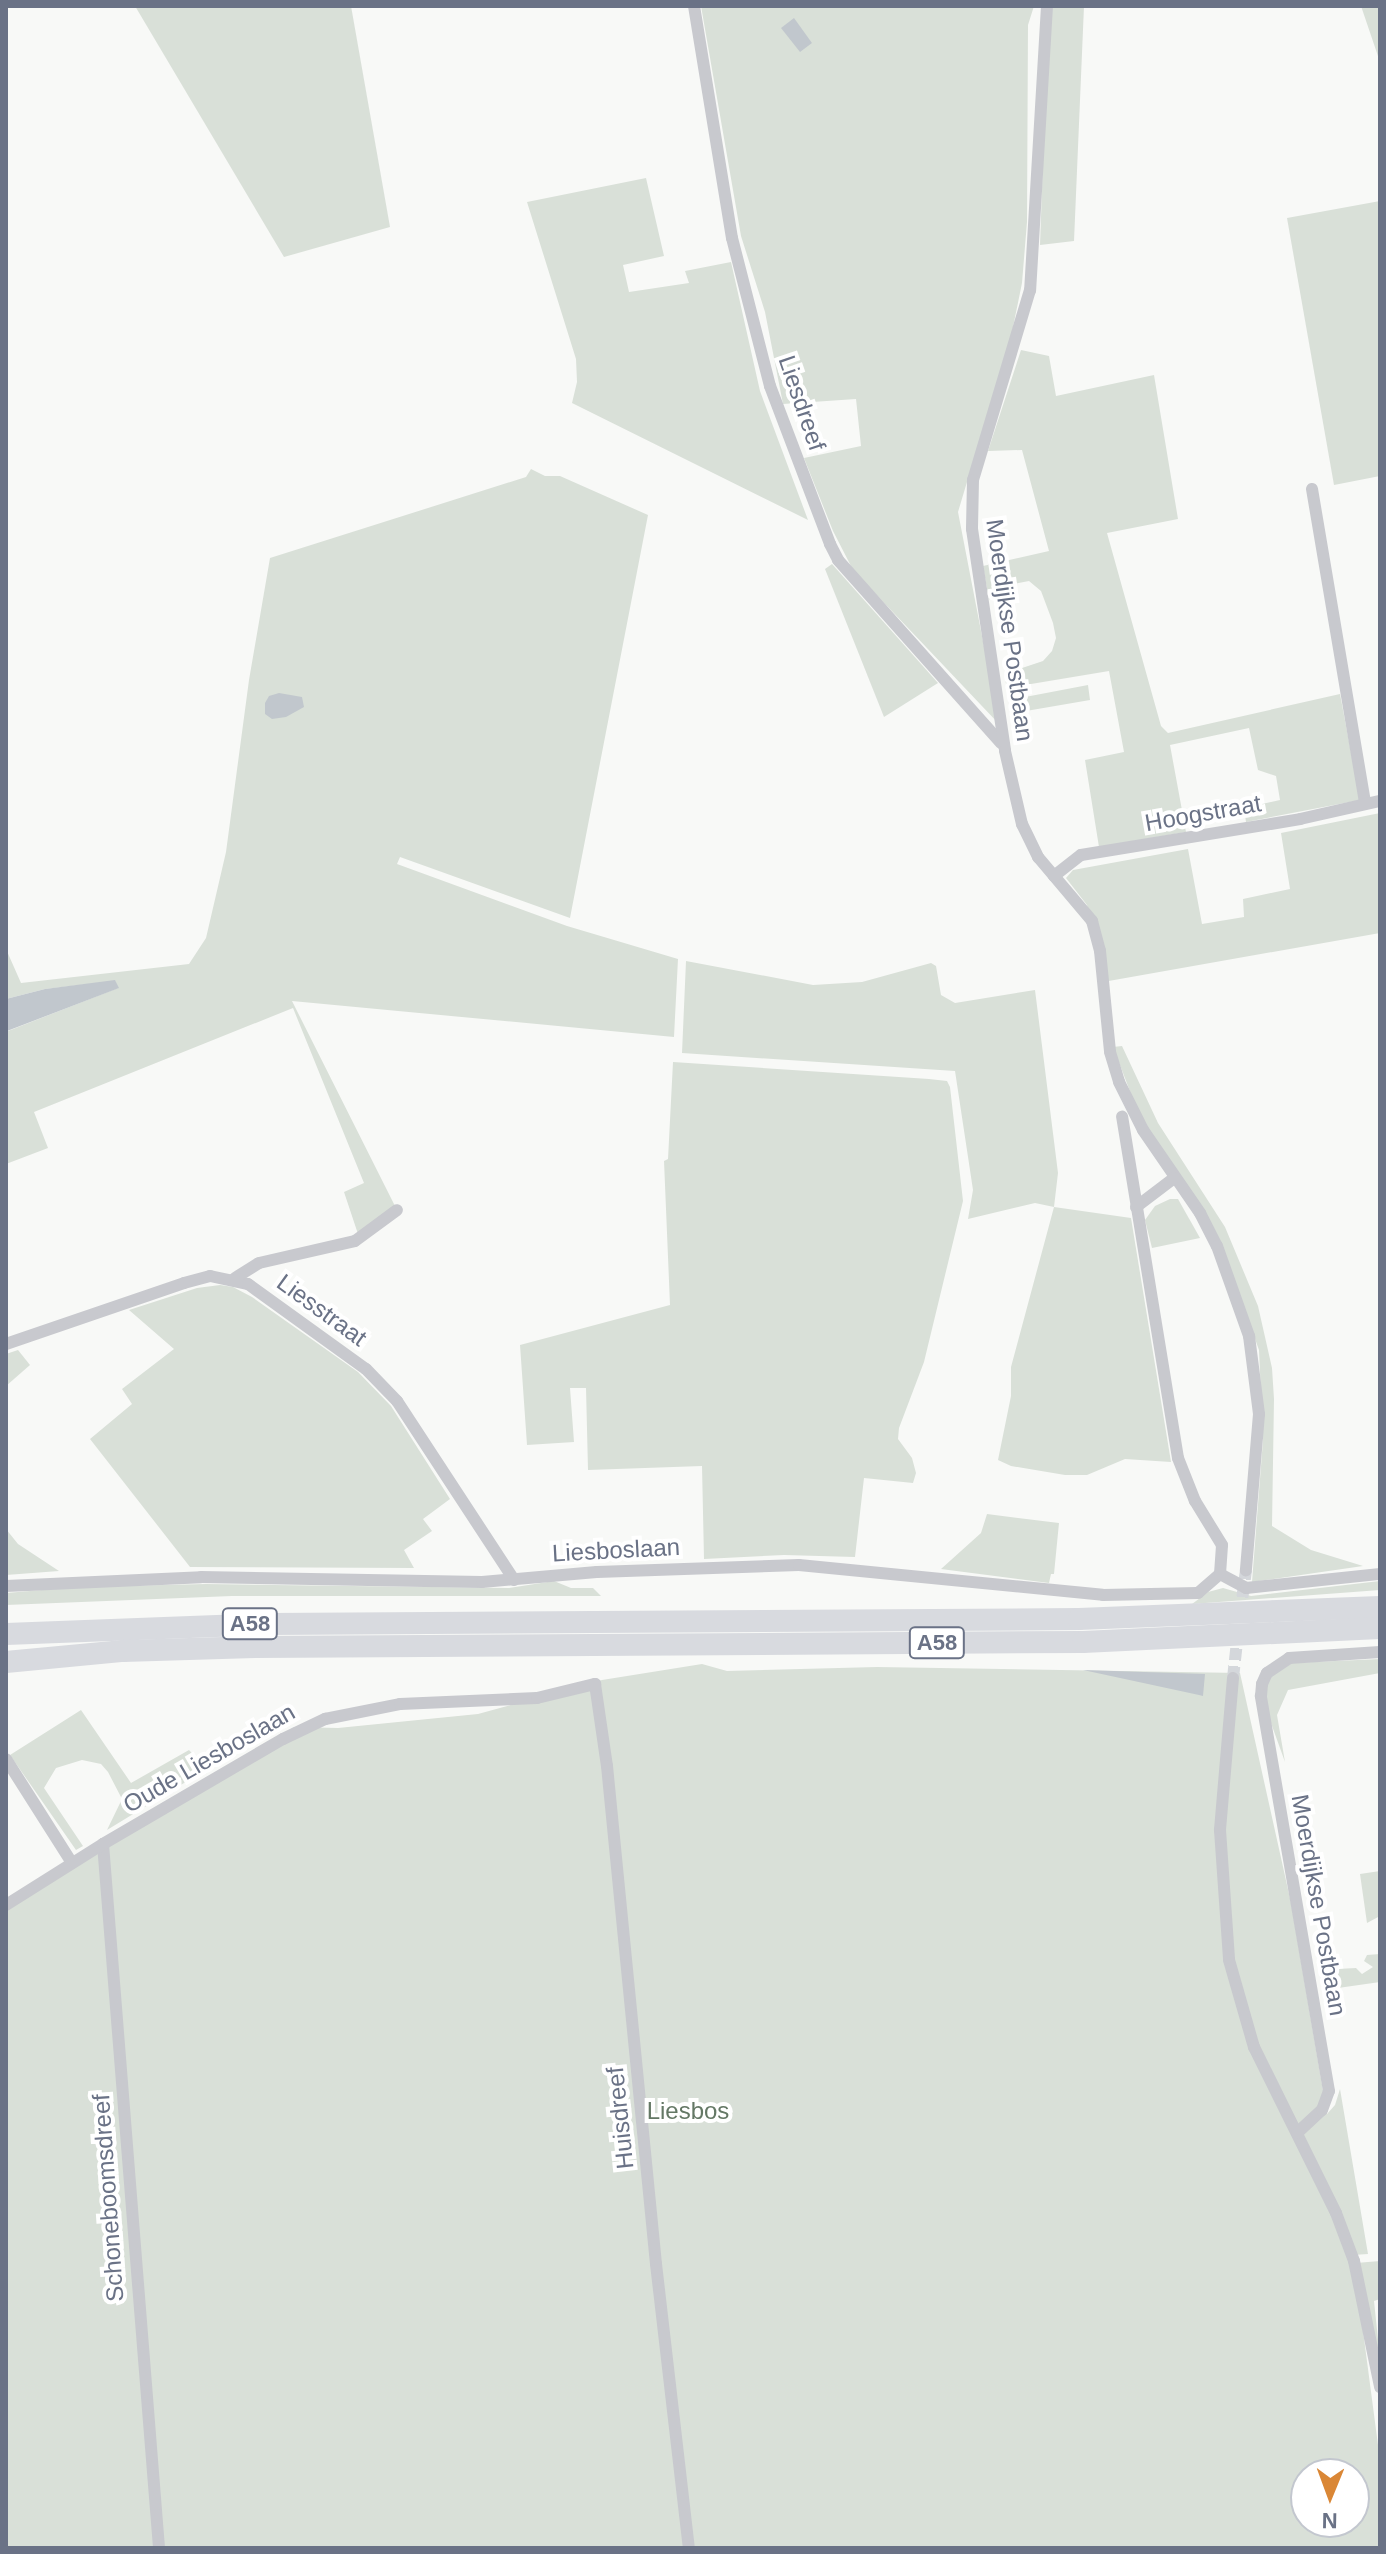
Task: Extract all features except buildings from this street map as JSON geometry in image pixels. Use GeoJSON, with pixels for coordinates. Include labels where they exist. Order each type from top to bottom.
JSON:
{"type":"FeatureCollection","features":[{"type":"Feature","properties":{"kind":"highway","name":"A58"},"geometry":{"type":"LineString","coordinates":[[6,1634],[253,1624],[1079,1619],[1380,1607]]}},
{"type":"Feature","properties":{"kind":"highway","name":"A58"},"geometry":{"type":"LineString","coordinates":[[6,1662],[123,1651],[255,1647],[1083,1642],[1380,1628]]}},
{"type":"Feature","properties":{"kind":"street","name":"Liesdreef"},"geometry":{"type":"LineString","coordinates":[[694,6],[732,238],[770,386],[830,544],[838,560],[997,736],[1005,751]]}},
{"type":"Feature","properties":{"kind":"street","name":"Moerdijkse Postbaan"},"geometry":{"type":"LineString","coordinates":[[1047,6],[1030,290],[973,480],[971,504],[1005,751],[1022,824],[1038,857],[1092,921],[1100,951],[1110,1052],[1119,1082],[1143,1130],[1200,1213],[1217,1246],[1249,1336],[1259,1414],[1246,1570]]}},
{"type":"Feature","properties":{"kind":"street"},"geometry":{"type":"LineString","coordinates":[[1312,489],[1365,804]]}},
{"type":"Feature","properties":{"kind":"street","name":"Hoogstraat"},"geometry":{"type":"LineString","coordinates":[[1054,876],[1081,855],[1300,819],[1380,801]]}},
{"type":"Feature","properties":{"kind":"street"},"geometry":{"type":"LineString","coordinates":[[1122,1117],[1178,1458],[1195,1501],[1222,1545],[1220,1574],[1246,1588],[1380,1574]]}},
{"type":"Feature","properties":{"kind":"street"},"geometry":{"type":"LineString","coordinates":[[1136,1207],[1174,1178]]}},
{"type":"Feature","properties":{"kind":"street"},"geometry":{"type":"LineString","coordinates":[[6,1344],[184,1283],[210,1276],[235,1278],[259,1263],[355,1241],[397,1210]]}},
{"type":"Feature","properties":{"kind":"street","name":"Liesstraat"},"geometry":{"type":"LineString","coordinates":[[235,1278],[248,1284],[366,1369],[397,1401],[514,1580]]}},
{"type":"Feature","properties":{"kind":"street","name":"Liesboslaan"},"geometry":{"type":"LineString","coordinates":[[6,1586],[201,1577],[514,1580],[597,1572],[799,1565],[1103,1595],[1183,1595],[1198,1593],[1220,1574]]}},
{"type":"Feature","properties":{"kind":"street","name":"Moerdijkse Postbaan"},"geometry":{"type":"LineString","coordinates":[[1297,2133],[1322,2110],[1329,2091],[1261,1696],[1267,1673],[1277,1663],[1300,1656],[1380,1652]]}},
{"type":"Feature","properties":{"kind":"street"},"geometry":{"type":"LineString","coordinates":[[1233,1678],[1220,1830],[1225,1936],[1254,2047],[1336,2213],[1354,2261],[1380,2387]]}},
{"type":"Feature","properties":{"kind":"street","name":"Oude Liesboslaan"},"geometry":{"type":"LineString","coordinates":[[6,1905],[103,1844],[283,1739],[325,1719],[400,1704],[537,1698],[595,1684]]}},
{"type":"Feature","properties":{"kind":"street","name":"Huisdreef"},"geometry":{"type":"LineString","coordinates":[[595,1684],[607,1766],[656,2264],[689,2548]]}},
{"type":"Feature","properties":{"kind":"street"},"geometry":{"type":"LineString","coordinates":[[6,1759],[72,1863]]}},
{"type":"Feature","properties":{"kind":"street","name":"Schoneboomsdreef"},"geometry":{"type":"LineString","coordinates":[[103,1844],[159,2548]]}},
{"type":"Feature","properties":{"kind":"green space"},"geometry":{"type":"Polygon","coordinates":[[[135,6],[351,6],[390,227],[284,257],[135,6]]]}},
{"type":"Feature","properties":{"kind":"green space"},"geometry":{"type":"Polygon","coordinates":[[[701,6],[1034,6],[1028,25],[1027,222],[1022,283],[1012,332],[958,512],[999,724],[853,570],[833,531],[804,458],[861,446],[856,399],[783,404],[765,312],[741,236],[701,6]]]}},
{"type":"Feature","properties":{"kind":"green space"},"geometry":{"type":"Polygon","coordinates":[[[1052,6],[1084,6],[1074,241],[1040,245],[1046,74],[1052,6]]]}},
{"type":"Feature","properties":{"kind":"green space"},"geometry":{"type":"Polygon","coordinates":[[[1361,6],[1380,6],[1380,62],[1361,6]]]}},
{"type":"Feature","properties":{"kind":"green space"},"geometry":{"type":"Polygon","coordinates":[[[646,178],[664,256],[623,265],[629,292],[689,283],[685,271],[731,262],[760,391],[808,520],[572,403],[577,382],[576,359],[527,202],[646,178]]]}},
{"type":"Feature","properties":{"kind":"green space"},"geometry":{"type":"Polygon","coordinates":[[[1380,201],[1380,476],[1334,485],[1287,218],[1380,201]]]}},
{"type":"Feature","properties":{"kind":"green space"},"geometry":{"type":"Polygon","coordinates":[[[1021,350],[1049,356],[1056,396],[1154,375],[1178,519],[1107,533],[1161,726],[1168,733],[1340,694],[1360,800],[1246,822],[1244,808],[1280,800],[1276,776],[1258,770],[1249,728],[1170,745],[1186,832],[1099,847],[1085,760],[1124,752],[1109,671],[1007,688],[1004,674],[1043,661],[1052,651],[1056,638],[1041,591],[1029,581],[1008,585],[992,594],[989,600],[983,566],[1049,551],[1022,450],[988,451],[1021,350]]]}},
{"type":"Feature","properties":{"kind":"green space"},"geometry":{"type":"Polygon","coordinates":[[[531,469],[545,476],[560,476],[648,515],[570,918],[400,857],[397,864],[567,926],[678,959],[674,1037],[292,1001],[395,1206],[358,1234],[344,1192],[364,1183],[293,1008],[34,1112],[48,1148],[6,1164],[6,1028],[8,1031],[118,988],[115,981],[45,989],[6,999],[6,949],[21,983],[189,964],[206,938],[226,852],[249,680],[270,558],[526,477],[531,469]]]}},
{"type":"Feature","properties":{"kind":"green space"},"geometry":{"type":"Polygon","coordinates":[[[832,564],[938,683],[884,717],[825,569],[832,564]]]}},
{"type":"Feature","properties":{"kind":"green space"},"geometry":{"type":"Polygon","coordinates":[[[1088,685],[1090,700],[1026,711],[1026,740],[1018,741],[1010,700],[1088,685]]]}},
{"type":"Feature","properties":{"kind":"green space"},"geometry":{"type":"Polygon","coordinates":[[[1380,813],[1380,933],[1103,982],[1087,905],[1066,878],[1073,870],[1188,849],[1202,924],[1244,917],[1243,899],[1290,889],[1281,833],[1380,813]]]}},
{"type":"Feature","properties":{"kind":"green space"},"geometry":{"type":"Polygon","coordinates":[[[686,961],[813,985],[862,982],[931,963],[936,966],[941,995],[955,1003],[1035,990],[1058,1173],[1054,1207],[1035,1203],[968,1219],[973,1190],[955,1071],[682,1053],[686,961]]]}},
{"type":"Feature","properties":{"kind":"green space"},"geometry":{"type":"Polygon","coordinates":[[[1122,1046],[1158,1123],[1225,1227],[1258,1306],[1272,1368],[1274,1399],[1272,1526],[1311,1550],[1363,1566],[1252,1582],[1263,1440],[1259,1350],[1221,1245],[1159,1148],[1133,1099],[1113,1047],[1122,1046]]]}},
{"type":"Feature","properties":{"kind":"green space"},"geometry":{"type":"Polygon","coordinates":[[[673,1062],[929,1079],[947,1081],[950,1087],[963,1201],[924,1362],[899,1428],[898,1439],[912,1458],[916,1473],[913,1483],[864,1478],[855,1557],[784,1555],[704,1559],[702,1466],[588,1470],[586,1388],[570,1388],[574,1442],[527,1445],[520,1345],[670,1305],[664,1161],[668,1159],[673,1062]]]}},
{"type":"Feature","properties":{"kind":"green space"},"geometry":{"type":"Polygon","coordinates":[[[1178,1199],[1200,1238],[1152,1248],[1145,1220],[1155,1206],[1178,1199]]]}},
{"type":"Feature","properties":{"kind":"green space"},"geometry":{"type":"Polygon","coordinates":[[[1054,1207],[1131,1218],[1171,1462],[1125,1459],[1087,1475],[1065,1475],[1011,1466],[998,1460],[1011,1396],[1011,1367],[1054,1207]]]}},
{"type":"Feature","properties":{"kind":"green space"},"geometry":{"type":"Polygon","coordinates":[[[233,1287],[252,1297],[358,1372],[391,1406],[450,1499],[423,1519],[432,1531],[404,1550],[414,1568],[190,1567],[90,1439],[132,1404],[122,1389],[174,1349],[129,1310],[197,1288],[233,1287]]]}},
{"type":"Feature","properties":{"kind":"green space"},"geometry":{"type":"Polygon","coordinates":[[[18,1350],[30,1365],[6,1386],[6,1354],[18,1350]]]}},
{"type":"Feature","properties":{"kind":"green space"},"geometry":{"type":"Polygon","coordinates":[[[987,1514],[1059,1523],[1054,1574],[1051,1574],[1049,1583],[941,1569],[981,1533],[987,1514]]]}},
{"type":"Feature","properties":{"kind":"green space"},"geometry":{"type":"Polygon","coordinates":[[[6,1529],[18,1544],[59,1571],[6,1575],[6,1529]]]}},
{"type":"Feature","properties":{"kind":"green space"},"geometry":{"type":"Polygon","coordinates":[[[554,1581],[571,1588],[593,1588],[601,1596],[232,1596],[6,1605],[6,1593],[78,1587],[206,1584],[509,1588],[554,1581]]]}},
{"type":"Feature","properties":{"kind":"green space"},"geometry":{"type":"Polygon","coordinates":[[[1380,1581],[1380,1590],[1192,1604],[1208,1592],[1223,1588],[1251,1596],[1380,1581]]]}},
{"type":"Feature","properties":{"kind":"green space"},"geometry":{"type":"Polygon","coordinates":[[[1380,1659],[1380,1673],[1288,1690],[1277,1715],[1285,1762],[1266,1709],[1266,1686],[1271,1674],[1291,1663],[1380,1659]]]}},
{"type":"Feature","properties":{"kind":"green space","name":"Liesbos"},"geometry":{"type":"Polygon","coordinates":[[[702,1664],[727,1671],[877,1667],[1240,1673],[1291,1903],[1327,2114],[1335,2105],[1340,2089],[1368,2254],[1353,2255],[1380,2460],[1380,2548],[6,2548],[6,1911],[294,1727],[338,1728],[478,1714],[602,1680],[702,1664]]]}},
{"type":"Feature","properties":{"kind":"green space"},"geometry":{"type":"Polygon","coordinates":[[[81,1710],[131,1783],[189,1750],[207,1769],[107,1830],[122,1799],[108,1772],[101,1764],[82,1760],[56,1768],[44,1788],[83,1846],[76,1850],[10,1755],[81,1710]]]}},
{"type":"Feature","properties":{"kind":"green space"},"geometry":{"type":"Polygon","coordinates":[[[1380,1871],[1380,1916],[1367,1923],[1360,1874],[1380,1871]]]}},
{"type":"Feature","properties":{"kind":"green space"},"geometry":{"type":"Polygon","coordinates":[[[1380,1954],[1380,1982],[1324,1990],[1319,1960],[1337,1969],[1356,1968],[1362,1974],[1373,1967],[1364,1961],[1367,1955],[1380,1954]]]}},
{"type":"Feature","properties":{"kind":"green space"},"geometry":{"type":"Polygon","coordinates":[[[1380,2261],[1380,2299],[1374,2301],[1380,2358],[1356,2263],[1380,2261]]]}},
{"type":"Feature","properties":{"kind":"shaded area"},"geometry":{"type":"Polygon","coordinates":[[[794,18],[812,43],[800,52],[781,28],[794,18]]]}},
{"type":"Feature","properties":{"kind":"shaded area"},"geometry":{"type":"Polygon","coordinates":[[[279,693],[302,697],[304,707],[286,717],[272,719],[265,714],[265,703],[269,696],[279,693]]]}},
{"type":"Feature","properties":{"kind":"shaded area"},"geometry":{"type":"Polygon","coordinates":[[[115,980],[119,988],[7,1031],[6,999],[45,989],[115,980]]]}},
{"type":"Feature","properties":{"kind":"shaded area"},"geometry":{"type":"Polygon","coordinates":[[[1083,1670],[1205,1674],[1203,1696],[1199,1695],[1083,1670]]]}},
{"type":"Feature","properties":{"kind":"tunnel"},"geometry":{"type":"LineString","coordinates":[[1240,1615],[1246,1570]]}},
{"type":"Feature","properties":{"kind":"tunnel"},"geometry":{"type":"LineString","coordinates":[[1233,1678],[1238,1633]]}}]}
